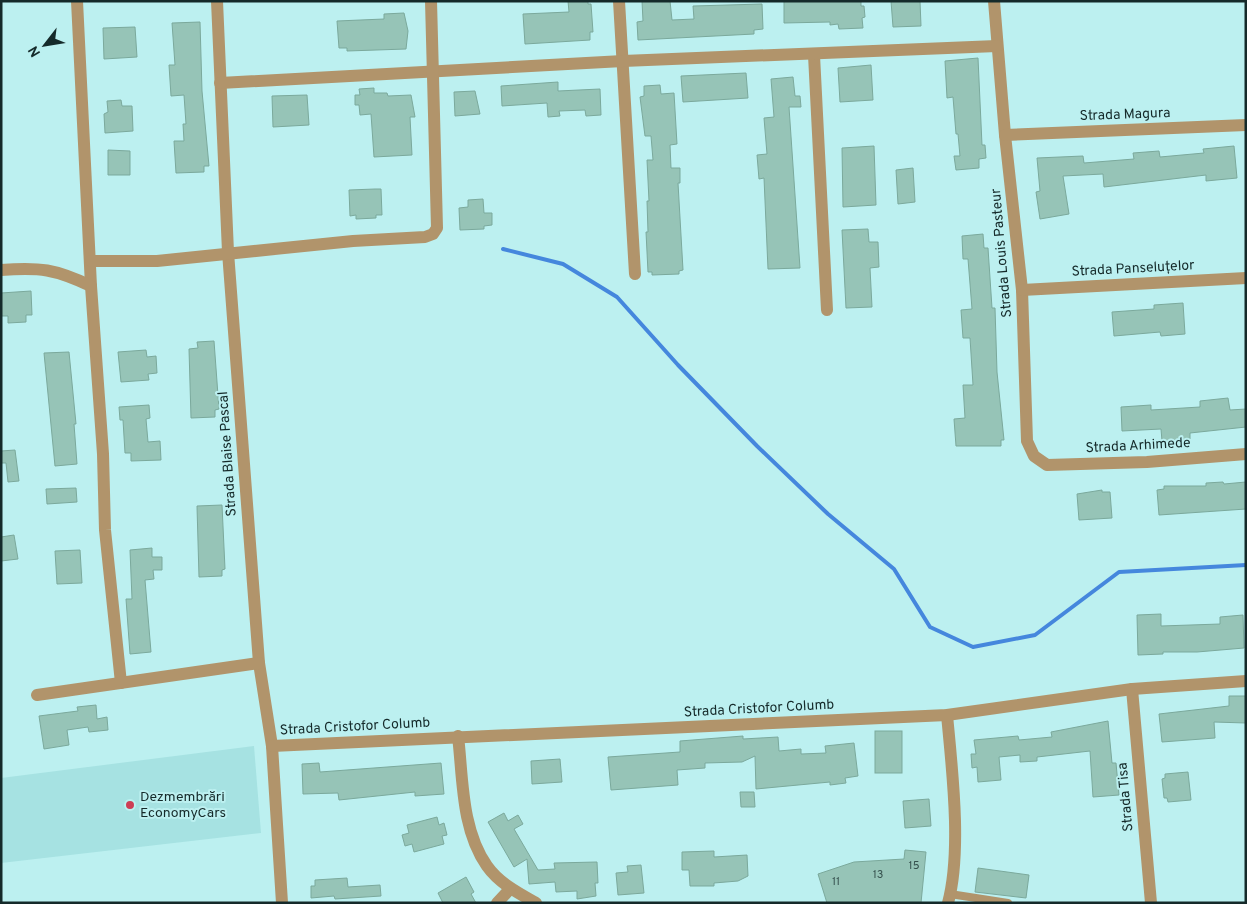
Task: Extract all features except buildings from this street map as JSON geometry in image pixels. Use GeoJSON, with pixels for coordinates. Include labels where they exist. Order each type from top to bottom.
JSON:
{"type":"FeatureCollection","features":[{"type":"Feature","properties":{"kind":"street"},"geometry":{"type":"LineString","coordinates":[[77,1],[91,286],[103,454],[105,530],[121,683]]}},
{"type":"Feature","properties":{"kind":"street","name":"Strada Blaise Pascal"},"geometry":{"type":"LineString","coordinates":[[217,1],[228,252],[259,663],[272,746],[282,903]]}},
{"type":"Feature","properties":{"kind":"street"},"geometry":{"type":"LineString","coordinates":[[91,261],[157,261],[228,252],[425,237],[433,234],[437,228],[432,1]]}},
{"type":"Feature","properties":{"kind":"street"},"geometry":{"type":"LineString","coordinates":[[619,1],[635,274]]}},
{"type":"Feature","properties":{"kind":"street","name":"Strada Louis Pasteur"},"geometry":{"type":"LineString","coordinates":[[994,1],[1005,135],[1022,290],[1027,441],[1034,456]]}},
{"type":"Feature","properties":{"kind":"street"},"geometry":{"type":"LineString","coordinates":[[220,82],[623,61],[814,55],[997,46]]}},
{"type":"Feature","properties":{"kind":"street"},"geometry":{"type":"LineString","coordinates":[[814,55],[827,310]]}},
{"type":"Feature","properties":{"kind":"street","name":"Strada Magura"},"geometry":{"type":"LineString","coordinates":[[1005,135],[1246,125]]}},
{"type":"Feature","properties":{"kind":"street"},"geometry":{"type":"LineString","coordinates":[[1,270],[27,268],[61,272],[91,286]]}},
{"type":"Feature","properties":{"kind":"street","name":"Strada Panseluțelor"},"geometry":{"type":"LineString","coordinates":[[1022,290],[1246,278]]}},
{"type":"Feature","properties":{"kind":"street","name":"Strada Arhimede"},"geometry":{"type":"LineString","coordinates":[[1034,456],[1047,465],[1147,462],[1246,454]]}},
{"type":"Feature","properties":{"kind":"street"},"geometry":{"type":"LineString","coordinates":[[37,695],[259,663]]}},
{"type":"Feature","properties":{"kind":"street","name":"Strada Cristofor Columb"},"geometry":{"type":"LineString","coordinates":[[272,746],[947,715],[1132,689],[1246,680]]}},
{"type":"Feature","properties":{"kind":"street","name":"Strada Tisa"},"geometry":{"type":"LineString","coordinates":[[1132,689],[1151,903]]}},
{"type":"Feature","properties":{"kind":"street"},"geometry":{"type":"LineString","coordinates":[[947,715],[953,792],[954,846],[949,898]]}},
{"type":"Feature","properties":{"kind":"street"},"geometry":{"type":"LineString","coordinates":[[458,737],[467,815],[475,842],[487,866],[510,889],[536,903]]}},
{"type":"Feature","properties":{"kind":"street"},"geometry":{"type":"LineString","coordinates":[[497,903],[510,889]]}},
{"type":"Feature","properties":{"kind":"lane"},"geometry":{"type":"LineString","coordinates":[[949,898],[1008,903]]}},
{"type":"Feature","properties":{"kind":"shaded area","name":"Dezmembrări EconomyCars"},"geometry":{"type":"Polygon","coordinates":[[[254,746],[261,833],[1,863],[1,778],[254,746]]]}},
{"type":"Feature","properties":{"kind":"waterway"},"geometry":{"type":"LineString","coordinates":[[503,249],[563,264],[617,297],[678,365],[757,446],[828,514],[894,569],[930,627],[973,647],[1035,635],[1119,572],[1246,565]]}},
{"type":"Feature","properties":{"kind":"place","name":"Dezmembrări EconomyCars"},"geometry":{"type":"Point","coordinates":[130,805]}}]}
